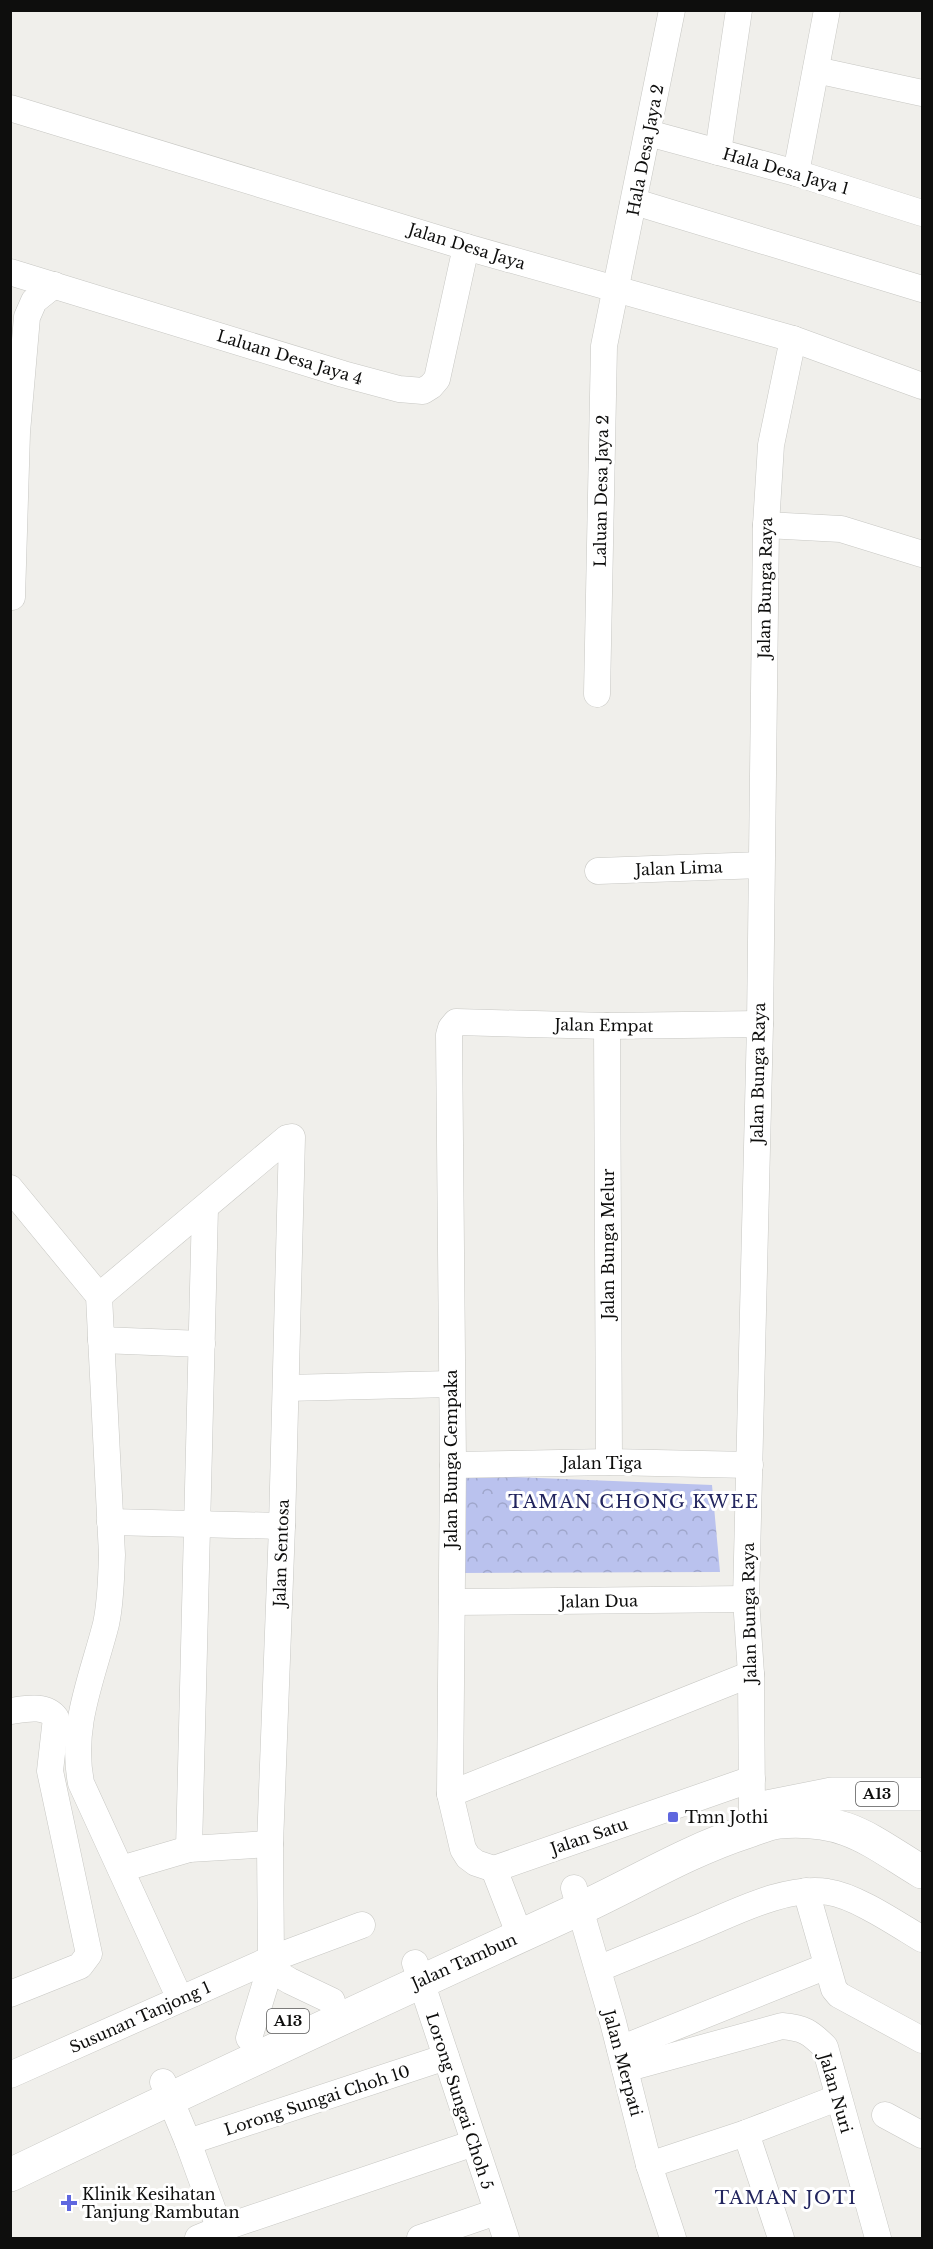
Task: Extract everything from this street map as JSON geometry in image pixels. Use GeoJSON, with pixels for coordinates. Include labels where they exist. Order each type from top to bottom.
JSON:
{"type":"FeatureCollection","features":[{"type":"Feature","properties":{"kind":"main road","name":"Jalan Tambun"},"geometry":{"type":"LineString","coordinates":[[577,1898],[694,1832],[752,1794],[922,1794]]}},
{"type":"Feature","properties":{"kind":"main road","name":"Jalan Tambun"},"geometry":{"type":"LineString","coordinates":[[10,2175],[167,2090],[418,1971],[577,1898],[724,1839],[776,1822],[812,1821],[842,1826],[872,1840],[922,1872]]}},
{"type":"Feature","properties":{"kind":"main road","name":"Jalan Tambun"},"geometry":{"type":"LineString","coordinates":[[10,2154],[167,2090],[249,2038],[332,2001],[418,1971]]}},
{"type":"Feature","properties":{"kind":"street","name":"Hala Desa Jaya 2"},"geometry":{"type":"LineString","coordinates":[[617,290],[672,10]]}},
{"type":"Feature","properties":{"kind":"street"},"geometry":{"type":"LineString","coordinates":[[718,152],[740,10]]}},
{"type":"Feature","properties":{"kind":"street"},"geometry":{"type":"LineString","coordinates":[[796,173],[827,10]]}},
{"type":"Feature","properties":{"kind":"street"},"geometry":{"type":"LineString","coordinates":[[816,70],[922,93]]}},
{"type":"Feature","properties":{"kind":"street","name":"Jalan Desa Jaya"},"geometry":{"type":"LineString","coordinates":[[10,108],[466,247],[793,339],[921,379]]}},
{"type":"Feature","properties":{"kind":"street","name":"Hala Desa Jaya 1"},"geometry":{"type":"LineString","coordinates":[[648,133],[796,173],[922,213]]}},
{"type":"Feature","properties":{"kind":"street"},"geometry":{"type":"LineString","coordinates":[[634,202],[922,289]]}},
{"type":"Feature","properties":{"kind":"street","name":"Laluan Desa Jaya 4"},"geometry":{"type":"LineString","coordinates":[[10,272],[343,374],[399,389],[423,391],[437,379],[466,247]]}},
{"type":"Feature","properties":{"kind":"street"},"geometry":{"type":"LineString","coordinates":[[12,597],[17,432],[27,317],[34,302],[54,285]]}},
{"type":"Feature","properties":{"kind":"street","name":"Laluan Desa Jaya 2"},"geometry":{"type":"LineString","coordinates":[[597,694],[604,346],[617,290]]}},
{"type":"Feature","properties":{"kind":"street","name":"Jalan Bunga Raya"},"geometry":{"type":"LineString","coordinates":[[752,1794],[751,1674],[746,1599],[760,1024],[760,865],[766,525],[771,445],[793,339]]}},
{"type":"Feature","properties":{"kind":"street"},"geometry":{"type":"LineString","coordinates":[[766,525],[841,529],[922,554]]}},
{"type":"Feature","properties":{"kind":"street","name":"Jalan Lima"},"geometry":{"type":"LineString","coordinates":[[598,872],[760,865]]}},
{"type":"Feature","properties":{"kind":"street","name":"Jalan Empat"},"geometry":{"type":"LineString","coordinates":[[451,1028],[456,1022],[608,1026],[760,1024]]}},
{"type":"Feature","properties":{"kind":"street","name":"Jalan Bunga Melur"},"geometry":{"type":"LineString","coordinates":[[608,1026],[609,1462]]}},
{"type":"Feature","properties":{"kind":"street","name":"Jalan Bunga Cempaka"},"geometry":{"type":"LineString","coordinates":[[451,1028],[449,1035],[453,1465],[450,1794],[463,1848],[468,1857],[476,1863],[494,1869]]}},
{"type":"Feature","properties":{"kind":"street","name":"Jalan Sentosa"},"geometry":{"type":"LineString","coordinates":[[205,1208],[287,1138],[292,1137],[282,1526],[270,1844],[270,1964],[249,2038]]}},
{"type":"Feature","properties":{"kind":"street"},"geometry":{"type":"LineString","coordinates":[[10,1188],[99,1296],[111,1587],[106,1622],[80,1719],[76,1747],[81,1783],[180,1999]]}},
{"type":"Feature","properties":{"kind":"street"},"geometry":{"type":"LineString","coordinates":[[99,1296],[205,1208]]}},
{"type":"Feature","properties":{"kind":"street"},"geometry":{"type":"LineString","coordinates":[[189,1849],[205,1208]]}},
{"type":"Feature","properties":{"kind":"street"},"geometry":{"type":"LineString","coordinates":[[101,1340],[202,1344]]}},
{"type":"Feature","properties":{"kind":"street"},"geometry":{"type":"LineString","coordinates":[[286,1388],[451,1384]]}},
{"type":"Feature","properties":{"kind":"street","name":"Jalan Tiga"},"geometry":{"type":"LineString","coordinates":[[453,1465],[609,1462],[750,1465]]}},
{"type":"Feature","properties":{"kind":"street"},"geometry":{"type":"LineString","coordinates":[[110,1522],[282,1526]]}},
{"type":"Feature","properties":{"kind":"street","name":"Jalan Dua"},"geometry":{"type":"LineString","coordinates":[[452,1602],[746,1599]]}},
{"type":"Feature","properties":{"kind":"street"},"geometry":{"type":"LineString","coordinates":[[450,1794],[751,1674]]}},
{"type":"Feature","properties":{"kind":"street"},"geometry":{"type":"LineString","coordinates":[[10,1711],[43,1709],[52,1712],[56,1718],[50,1771],[89,1954],[80,1966],[10,1994]]}},
{"type":"Feature","properties":{"kind":"street","name":"Jalan Satu"},"geometry":{"type":"LineString","coordinates":[[494,1869],[752,1794]]}},
{"type":"Feature","properties":{"kind":"street"},"geometry":{"type":"LineString","coordinates":[[121,1869],[189,1849],[270,1844]]}},
{"type":"Feature","properties":{"kind":"street"},"geometry":{"type":"LineString","coordinates":[[494,1869],[515,1926]]}},
{"type":"Feature","properties":{"kind":"street"},"geometry":{"type":"LineString","coordinates":[[598,1969],[754,1905],[783,1895],[806,1891],[827,1891],[844,1896],[922,1938]]}},
{"type":"Feature","properties":{"kind":"street"},"geometry":{"type":"LineString","coordinates":[[806,1891],[832,1983],[839,1995],[922,2040]]}},
{"type":"Feature","properties":{"kind":"street","name":"Jalan Merpati"},"geometry":{"type":"LineString","coordinates":[[577,1898],[649,2165],[674,2238]]}},
{"type":"Feature","properties":{"kind":"street","name":"Susunan Tanjong 1"},"geometry":{"type":"LineString","coordinates":[[10,2075],[180,1999],[362,1925]]}},
{"type":"Feature","properties":{"kind":"street"},"geometry":{"type":"LineString","coordinates":[[270,1964],[290,1981],[332,2001]]}},
{"type":"Feature","properties":{"kind":"street"},"geometry":{"type":"LineString","coordinates":[[622,2059],[827,1966]]}},
{"type":"Feature","properties":{"kind":"street","name":"Lorong Sungai Choh 5"},"geometry":{"type":"LineString","coordinates":[[418,1971],[506,2238]]}},
{"type":"Feature","properties":{"kind":"street","name":"Jalan Nuri"},"geometry":{"type":"LineString","coordinates":[[622,2059],[782,2026],[799,2028],[811,2033],[825,2047],[837,2098],[878,2238]]}},
{"type":"Feature","properties":{"kind":"street","name":"Lorong Sungai Choh 10"},"geometry":{"type":"LineString","coordinates":[[188,2142],[447,2057]]}},
{"type":"Feature","properties":{"kind":"street"},"geometry":{"type":"LineString","coordinates":[[167,2090],[188,2142],[214,2235],[474,2143]]}},
{"type":"Feature","properties":{"kind":"street"},"geometry":{"type":"LineString","coordinates":[[649,2165],[746,2133],[837,2098]]}},
{"type":"Feature","properties":{"kind":"street"},"geometry":{"type":"LineString","coordinates":[[885,2115],[922,2135]]}},
{"type":"Feature","properties":{"kind":"street"},"geometry":{"type":"LineString","coordinates":[[746,2133],[781,2238]]}},
{"type":"Feature","properties":{"kind":"street"},"geometry":{"type":"LineString","coordinates":[[420,2238],[496,2212]]}},
{"type":"Feature","properties":{"kind":"green space"},"geometry":{"type":"Polygon","coordinates":[[[461,1475],[712,1485],[720,1572],[461,1573],[461,1475]]]}},
{"type":"Feature","properties":{"kind":"place","name":"Tmn Jothi"},"geometry":{"type":"Point","coordinates":[673,1817]}},
{"type":"Feature","properties":{"kind":"place","name":"Klinik Kesihatan Tanjung Rambutan"},"geometry":{"type":"Point","coordinates":[69,2203]}},
{"type":"Feature","properties":{"kind":"district","name":"TAMAN CHONG KWEE"},"geometry":{"type":"Point","coordinates":[634,1502]}},
{"type":"Feature","properties":{"kind":"district","name":"TAMAN JOTI"},"geometry":{"type":"Point","coordinates":[786,2198]}}]}
